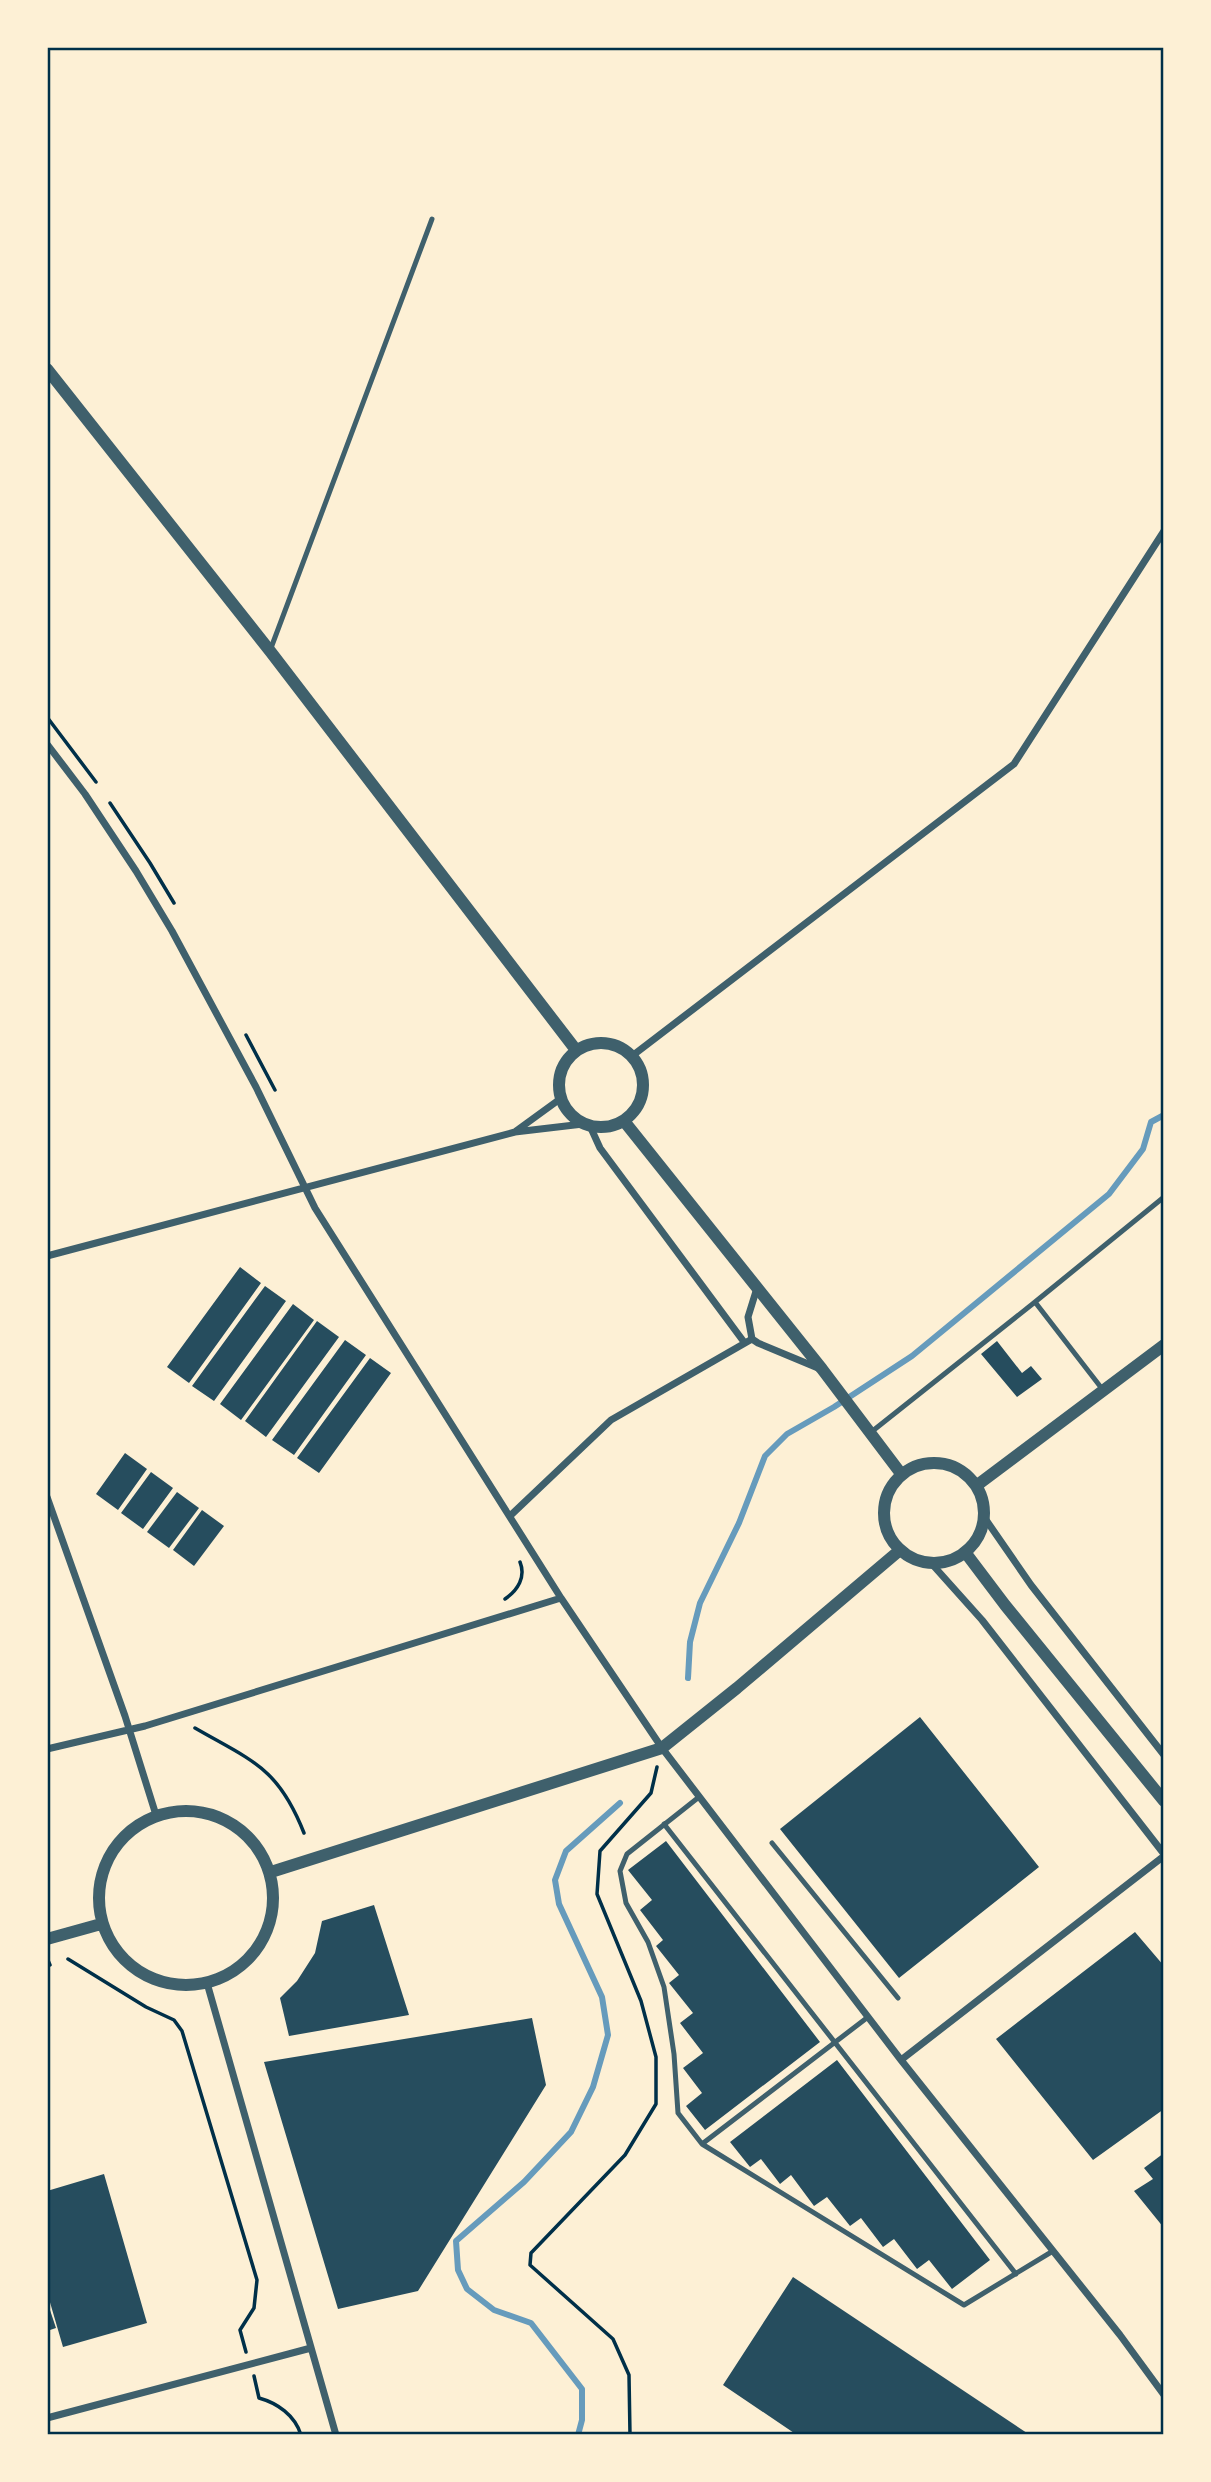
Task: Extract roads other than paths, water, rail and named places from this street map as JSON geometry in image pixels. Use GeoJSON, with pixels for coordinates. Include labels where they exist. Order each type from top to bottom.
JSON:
{"type":"FeatureCollection","features":[{"type":"Feature","properties":{"kind":"street"},"geometry":{"type":"LineString","coordinates":[[47,369],[270,651],[576,1051]]}},
{"type":"Feature","properties":{"kind":"street"},"geometry":{"type":"LineString","coordinates":[[632,1056],[1014,764],[1164,531]]}},
{"type":"Feature","properties":{"kind":"street"},"geometry":{"type":"LineString","coordinates":[[47,744],[85,794],[172,931],[256,1087],[315,1208],[561,1598],[662,1748],[901,2060],[1120,2335],[1164,2395]]}},
{"type":"Feature","properties":{"kind":"street"},"geometry":{"type":"LineString","coordinates":[[47,1256],[515,1132],[587,1125],[611,1127],[624,1121],[635,1111],[642,1098],[644,1083],[640,1068],[632,1056],[620,1047],[605,1043],[590,1044],[565,1061],[559,1076],[560,1099],[572,1116],[587,1125],[600,1148],[748,1340],[822,1369]]}},
{"type":"Feature","properties":{"kind":"street"},"geometry":{"type":"LineString","coordinates":[[515,1132],[560,1099]]}},
{"type":"Feature","properties":{"kind":"street"},"geometry":{"type":"LineString","coordinates":[[624,1121],[822,1369],[902,1475]]}},
{"type":"Feature","properties":{"kind":"street"},"geometry":{"type":"LineString","coordinates":[[748,1340],[748,1317],[757,1288]]}},
{"type":"Feature","properties":{"kind":"street"},"geometry":{"type":"LineString","coordinates":[[510,1516],[611,1420],[748,1340]]}},
{"type":"Feature","properties":{"kind":"street"},"geometry":{"type":"LineString","coordinates":[[976,1486],[1164,1345]]}},
{"type":"Feature","properties":{"kind":"street"},"geometry":{"type":"LineString","coordinates":[[937,1463],[963,1472],[976,1486],[984,1517],[978,1536],[965,1552],[949,1561],[931,1563],[914,1559],[900,1550],[890,1536],[884,1512],[887,1495],[902,1475],[918,1466],[937,1463]]}},
{"type":"Feature","properties":{"kind":"street"},"geometry":{"type":"LineString","coordinates":[[47,1497],[156,1815]]}},
{"type":"Feature","properties":{"kind":"street"},"geometry":{"type":"LineString","coordinates":[[984,1517],[1023,1575],[1164,1755]]}},
{"type":"Feature","properties":{"kind":"street"},"geometry":{"type":"LineString","coordinates":[[271,1872],[662,1748],[900,1550]]}},
{"type":"Feature","properties":{"kind":"street"},"geometry":{"type":"LineString","coordinates":[[965,1552],[1164,1801]]}},
{"type":"Feature","properties":{"kind":"street"},"geometry":{"type":"LineString","coordinates":[[901,2060],[1164,1855],[982,1619],[931,1563]]}},
{"type":"Feature","properties":{"kind":"street"},"geometry":{"type":"LineString","coordinates":[[47,1749],[129,1730],[561,1598]]}},
{"type":"Feature","properties":{"kind":"street"},"geometry":{"type":"LineString","coordinates":[[198,1810],[229,1820],[255,1842],[271,1872],[274,1899],[269,1927],[256,1952],[235,1971],[207,1983],[175,1985],[143,1975],[117,1953],[101,1924],[98,1888],[109,1854],[132,1828],[156,1815],[198,1810]]}},
{"type":"Feature","properties":{"kind":"street"},"geometry":{"type":"LineString","coordinates":[[47,1939],[101,1924]]}},
{"type":"Feature","properties":{"kind":"street"},"geometry":{"type":"LineString","coordinates":[[207,1983],[336,2435]]}},
{"type":"Feature","properties":{"kind":"street"},"geometry":{"type":"LineString","coordinates":[[47,2417],[311,2348]]}},
{"type":"Feature","properties":{"kind":"lane"},"geometry":{"type":"LineString","coordinates":[[270,651],[432,219]]}},
{"type":"Feature","properties":{"kind":"lane"},"geometry":{"type":"LineString","coordinates":[[870,1433],[1164,1198]]}},
{"type":"Feature","properties":{"kind":"lane"},"geometry":{"type":"LineString","coordinates":[[1035,1302],[1103,1391]]}},
{"type":"Feature","properties":{"kind":"lane"},"geometry":{"type":"LineString","coordinates":[[699,1797],[627,1854],[620,1871],[626,1903],[648,1942],[664,1987],[674,2054],[678,2113],[702,2144],[964,2305],[1053,2251]]}},
{"type":"Feature","properties":{"kind":"lane"},"geometry":{"type":"LineString","coordinates":[[664,1824],[1016,2274]]}},
{"type":"Feature","properties":{"kind":"lane"},"geometry":{"type":"LineString","coordinates":[[772,1843],[898,1998]]}},
{"type":"Feature","properties":{"kind":"lane"},"geometry":{"type":"LineString","coordinates":[[702,2144],[868,2017]]}},
{"type":"Feature","properties":{"kind":"waterway"},"geometry":{"type":"LineString","coordinates":[[688,1678],[690,1642],[700,1603],[739,1523],[765,1456],[787,1434],[912,1356],[1109,1194],[1143,1149],[1151,1122],[1164,1115]]}},
{"type":"Feature","properties":{"kind":"waterway"},"geometry":{"type":"LineString","coordinates":[[578,2435],[582,2420],[582,2389],[531,2323],[494,2310],[467,2289],[458,2270],[456,2241],[524,2182],[571,2132],[593,2087],[608,2035],[602,1997],[559,1904],[555,1880],[566,1851],[620,1803]]}}]}
